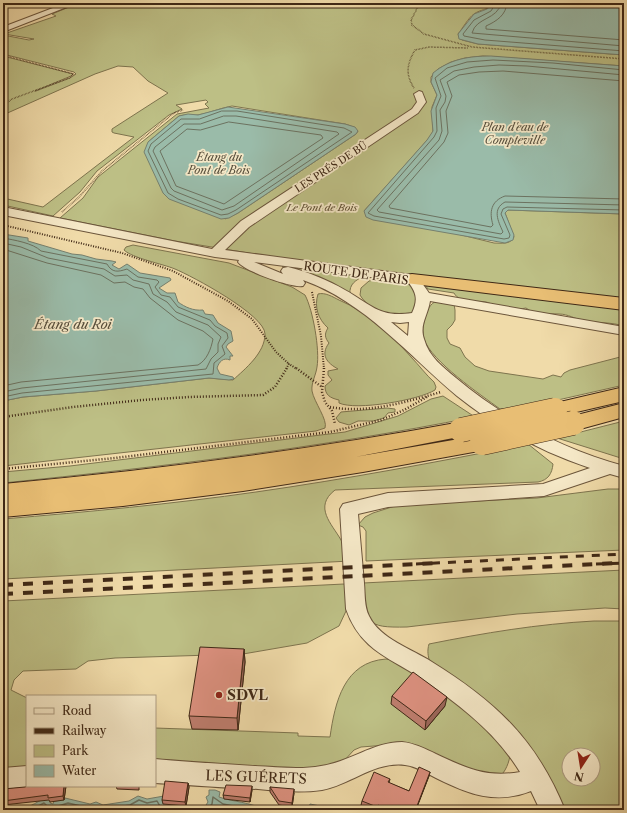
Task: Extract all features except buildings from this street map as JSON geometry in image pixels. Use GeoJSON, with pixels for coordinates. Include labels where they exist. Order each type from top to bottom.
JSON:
{"type":"FeatureCollection","features":[{"type":"Feature","properties":{"kind":"highway"},"geometry":{"type":"LineString","coordinates":[[412,279],[624,304]]}},
{"type":"Feature","properties":{"kind":"highway"},"geometry":{"type":"LineString","coordinates":[[3,508],[139,495],[249,482],[356,466],[482,443],[564,416],[624,394]]}},
{"type":"Feature","properties":{"kind":"highway"},"geometry":{"type":"LineString","coordinates":[[3,492],[110,482],[240,466],[349,450],[460,430],[564,416],[624,410]]}},
{"type":"Feature","properties":{"kind":"street"},"geometry":{"type":"LineString","coordinates":[[3,30],[73,3]]}},
{"type":"Feature","properties":{"kind":"street","name":"LES PRÉS DE BÛ"},"geometry":{"type":"LineString","coordinates":[[215,253],[245,224],[415,111],[422,103],[419,94]]}},
{"type":"Feature","properties":{"kind":"street","name":"ROUTE DE PARIS"},"geometry":{"type":"LineString","coordinates":[[3,211],[215,253],[299,274],[354,292],[376,315],[464,393],[508,423],[572,455],[616,470]]}},
{"type":"Feature","properties":{"kind":"street","name":"ROUTE DE PARIS"},"geometry":{"type":"LineString","coordinates":[[215,253],[412,279],[422,289],[424,296]]}},
{"type":"Feature","properties":{"kind":"street"},"geometry":{"type":"LineString","coordinates":[[239,259],[257,269],[311,288],[354,292],[366,279],[379,275]]}},
{"type":"Feature","properties":{"kind":"street"},"geometry":{"type":"LineString","coordinates":[[426,358],[416,336],[418,316],[424,296],[624,331]]}},
{"type":"Feature","properties":{"kind":"street"},"geometry":{"type":"LineString","coordinates":[[376,315],[400,319],[418,316]]}},
{"type":"Feature","properties":{"kind":"street"},"geometry":{"type":"LineString","coordinates":[[553,810],[537,777],[521,751],[498,725],[459,692],[424,668],[386,646],[362,624],[358,618],[356,609],[349,509],[388,500],[544,490],[616,470]]}},
{"type":"Feature","properties":{"kind":"street","name":"LES GUÉRETS"},"geometry":{"type":"LineString","coordinates":[[156,771],[214,776],[301,780],[323,778],[386,754],[401,753],[416,756],[472,782],[490,787],[520,784],[537,777]]}},
{"type":"Feature","properties":{"kind":"street"},"geometry":{"type":"LineString","coordinates":[[3,780],[26,778]]}},
{"type":"Feature","properties":{"kind":"path"},"geometry":{"type":"LineString","coordinates":[[420,3],[411,23],[416,30],[428,35],[482,48]]}},
{"type":"Feature","properties":{"kind":"path"},"geometry":{"type":"LineString","coordinates":[[418,7],[427,5],[459,6],[465,3]]}},
{"type":"Feature","properties":{"kind":"path"},"geometry":{"type":"LineString","coordinates":[[419,94],[407,75],[408,68],[415,50],[429,47],[482,48],[624,59]]}},
{"type":"Feature","properties":{"kind":"path"},"geometry":{"type":"LineString","coordinates":[[3,55],[74,74],[69,78],[12,99],[8,102]]}},
{"type":"Feature","properties":{"kind":"path"},"geometry":{"type":"LineString","coordinates":[[51,221],[79,197],[107,166],[174,113],[184,110]]}},
{"type":"Feature","properties":{"kind":"path"},"geometry":{"type":"LineString","coordinates":[[3,225],[122,253],[152,263],[179,275],[228,301],[242,311],[262,331],[276,352],[289,364],[299,369],[313,382],[322,387]]}},
{"type":"Feature","properties":{"kind":"path"},"geometry":{"type":"LineString","coordinates":[[311,288],[321,336],[320,348],[324,369],[322,387],[323,397],[330,407],[335,424]]}},
{"type":"Feature","properties":{"kind":"path"},"geometry":{"type":"LineString","coordinates":[[3,417],[50,410],[126,402],[196,397],[263,395],[274,389],[289,364]]}},
{"type":"Feature","properties":{"kind":"path"},"geometry":{"type":"LineString","coordinates":[[3,469],[113,459],[321,433],[380,420],[405,410],[427,396],[377,407],[348,409],[330,407]]}},
{"type":"Feature","properties":{"kind":"green space","name":"Le Pont de Bois"},"geometry":{"type":"Polygon","coordinates":[[[79,3],[494,3],[477,12],[470,18],[458,34],[462,40],[478,44],[624,55],[624,66],[483,56],[465,58],[451,62],[438,69],[431,77],[431,82],[437,95],[432,107],[433,131],[431,136],[364,211],[494,243],[506,243],[514,237],[505,213],[508,210],[624,214],[624,300],[328,266],[175,241],[60,218],[83,198],[98,177],[177,114],[209,108],[205,104],[208,102],[206,100],[176,105],[182,109],[169,115],[97,171],[80,192],[53,216],[3,205],[3,198],[43,207],[134,137],[114,133],[112,132],[112,129],[168,93],[148,81],[133,67],[118,66],[95,74],[3,115],[3,56],[73,74],[35,91],[70,78],[76,74],[74,72],[3,54],[3,35],[29,40],[34,39],[4,34],[56,16],[52,14],[79,3]],[[232,106],[198,115],[179,116],[148,142],[225,219],[238,213],[356,134],[358,131],[345,124],[232,106]]]}},
{"type":"Feature","properties":{"kind":"green space"},"geometry":{"type":"Polygon","coordinates":[[[133,245],[229,263],[292,287],[305,295],[311,310],[318,351],[317,367],[312,385],[312,391],[325,420],[325,428],[316,431],[3,466],[3,401],[23,397],[96,391],[209,378],[233,380],[254,360],[262,348],[265,334],[262,326],[241,307],[196,279],[175,269],[134,256],[124,250],[126,247],[133,245]]]}},
{"type":"Feature","properties":{"kind":"green space"},"geometry":{"type":"Polygon","coordinates":[[[281,264],[364,276],[352,285],[350,294],[294,270],[283,267],[281,264]]]}},
{"type":"Feature","properties":{"kind":"green space"},"geometry":{"type":"Polygon","coordinates":[[[383,278],[409,282],[419,292],[415,311],[408,314],[392,315],[377,310],[364,301],[360,295],[361,288],[369,281],[383,278]]]}},
{"type":"Feature","properties":{"kind":"green space"},"geometry":{"type":"Polygon","coordinates":[[[425,285],[624,307],[624,326],[584,321],[562,314],[538,313],[530,311],[526,308],[504,308],[486,302],[468,301],[460,299],[454,293],[428,289],[425,285]]]}},
{"type":"Feature","properties":{"kind":"green space"},"geometry":{"type":"Polygon","coordinates":[[[318,294],[329,295],[349,305],[378,324],[434,382],[436,387],[435,390],[427,394],[402,401],[359,406],[339,403],[339,400],[329,396],[326,392],[325,386],[332,380],[328,375],[328,371],[338,369],[328,361],[325,355],[326,347],[329,343],[326,336],[328,328],[319,317],[316,304],[318,294]]]}},
{"type":"Feature","properties":{"kind":"green space"},"geometry":{"type":"Polygon","coordinates":[[[437,301],[454,304],[455,320],[447,330],[447,338],[450,344],[460,348],[465,357],[475,366],[489,371],[543,379],[553,375],[561,377],[564,373],[570,370],[624,356],[624,385],[527,407],[500,409],[446,367],[428,348],[423,336],[424,323],[429,308],[437,301]]]}},
{"type":"Feature","properties":{"kind":"green space"},"geometry":{"type":"Polygon","coordinates":[[[443,396],[475,417],[358,438],[240,456],[3,483],[3,472],[70,466],[345,432],[398,416],[431,399],[443,396]]]}},
{"type":"Feature","properties":{"kind":"green space"},"geometry":{"type":"Polygon","coordinates":[[[387,408],[395,409],[395,412],[388,413],[384,418],[373,421],[358,421],[349,425],[339,422],[336,418],[341,412],[387,408]]]}},
{"type":"Feature","properties":{"kind":"green space"},"geometry":{"type":"Polygon","coordinates":[[[624,421],[624,459],[557,438],[624,421]]]}},
{"type":"Feature","properties":{"kind":"green space"},"geometry":{"type":"Polygon","coordinates":[[[528,444],[553,464],[552,471],[544,480],[538,482],[335,490],[325,503],[326,515],[342,543],[350,561],[3,579],[3,519],[66,514],[256,492],[392,470],[528,444]]]}},
{"type":"Feature","properties":{"kind":"green space"},"geometry":{"type":"Polygon","coordinates":[[[608,489],[624,489],[624,550],[366,561],[366,531],[363,527],[358,525],[365,517],[373,513],[398,505],[537,498],[608,489]]]}},
{"type":"Feature","properties":{"kind":"green space"},"geometry":{"type":"Polygon","coordinates":[[[624,570],[624,609],[605,608],[517,614],[407,627],[383,626],[375,624],[370,620],[367,615],[363,583],[624,570]]]}},
{"type":"Feature","properties":{"kind":"green space"},"geometry":{"type":"Polygon","coordinates":[[[344,584],[349,596],[346,611],[339,626],[307,643],[243,654],[115,658],[88,661],[76,669],[23,671],[14,680],[11,690],[26,698],[26,774],[3,776],[3,601],[344,584]]]}},
{"type":"Feature","properties":{"kind":"green space"},"geometry":{"type":"Polygon","coordinates":[[[594,621],[624,621],[624,810],[560,810],[430,663],[429,660],[429,644],[470,636],[552,624],[594,621]]]}},
{"type":"Feature","properties":{"kind":"green space"},"geometry":{"type":"Polygon","coordinates":[[[386,659],[396,661],[413,670],[495,731],[510,756],[507,767],[501,776],[495,780],[387,745],[361,747],[354,750],[334,769],[156,766],[156,728],[298,733],[298,736],[330,737],[335,710],[344,686],[351,676],[360,668],[372,662],[386,659]]]}},
{"type":"Feature","properties":{"kind":"water"},"geometry":{"type":"Polygon","coordinates":[[[494,3],[624,3],[624,55],[478,44],[459,39],[458,34],[474,14],[487,9],[494,3]]]}},
{"type":"Feature","properties":{"kind":"water","name":"Plan d'eau de Compteville"},"geometry":{"type":"Polygon","coordinates":[[[491,56],[624,66],[624,214],[508,210],[505,213],[514,235],[513,240],[505,243],[373,220],[366,217],[364,211],[427,140],[433,131],[431,111],[437,95],[431,82],[433,73],[439,68],[453,61],[491,56]]]}},
{"type":"Feature","properties":{"kind":"water","name":"Étang du Pont de Bois"},"geometry":{"type":"Polygon","coordinates":[[[228,107],[345,124],[355,127],[358,131],[356,134],[238,213],[229,218],[221,219],[169,199],[163,193],[144,152],[148,142],[179,116],[188,114],[198,115],[228,107]]]}},
{"type":"Feature","properties":{"kind":"water","name":"Étang du Roi"},"geometry":{"type":"Polygon","coordinates":[[[3,234],[28,238],[28,241],[72,254],[116,262],[112,265],[119,269],[127,264],[140,273],[170,278],[171,280],[159,288],[167,293],[175,293],[178,302],[186,307],[196,310],[203,310],[205,314],[213,315],[218,323],[231,331],[233,341],[226,347],[233,356],[230,356],[230,360],[225,359],[222,361],[217,368],[220,374],[233,377],[234,379],[209,378],[96,391],[23,397],[3,401],[3,234]]]}},
{"type":"Feature","properties":{"kind":"water"},"geometry":{"type":"Polygon","coordinates":[[[209,790],[220,792],[219,797],[224,799],[253,805],[264,810],[186,810],[204,808],[208,802],[206,797],[209,795],[209,790]]]}},
{"type":"Feature","properties":{"kind":"water"},"geometry":{"type":"Polygon","coordinates":[[[50,796],[50,803],[53,804],[54,801],[64,800],[65,798],[90,804],[96,802],[103,805],[129,801],[138,796],[147,799],[164,796],[176,805],[176,810],[18,810],[27,808],[50,796]]]}},
{"type":"Feature","properties":{"kind":"water"},"geometry":{"type":"Polygon","coordinates":[[[310,804],[332,810],[308,810],[310,804]]]}},
{"type":"Feature","properties":{"kind":"water"},"geometry":{"type":"Polygon","coordinates":[[[280,806],[308,810],[281,810],[280,806]]]}},
{"type":"Feature","properties":{"kind":"railway"},"geometry":{"type":"LineString","coordinates":[[422,564],[624,554]]}},
{"type":"Feature","properties":{"kind":"railway"},"geometry":{"type":"LineString","coordinates":[[422,564],[436,563]]}},
{"type":"Feature","properties":{"kind":"railway"},"geometry":{"type":"LineString","coordinates":[[597,564],[616,563]]}},
{"type":"Feature","properties":{"kind":"railway"},"geometry":{"type":"LineString","coordinates":[[597,564],[624,563]]}},
{"type":"Feature","properties":{"kind":"railway"},"geometry":{"type":"LineString","coordinates":[[416,564],[422,564]]}},
{"type":"Feature","properties":{"kind":"railway"},"geometry":{"type":"LineString","coordinates":[[3,585],[422,564]]}},
{"type":"Feature","properties":{"kind":"railway"},"geometry":{"type":"LineString","coordinates":[[3,594],[597,564]]}},
{"type":"Feature","properties":{"kind":"place","name":"SDVL"},"geometry":{"type":"Point","coordinates":[219,695]}}]}
